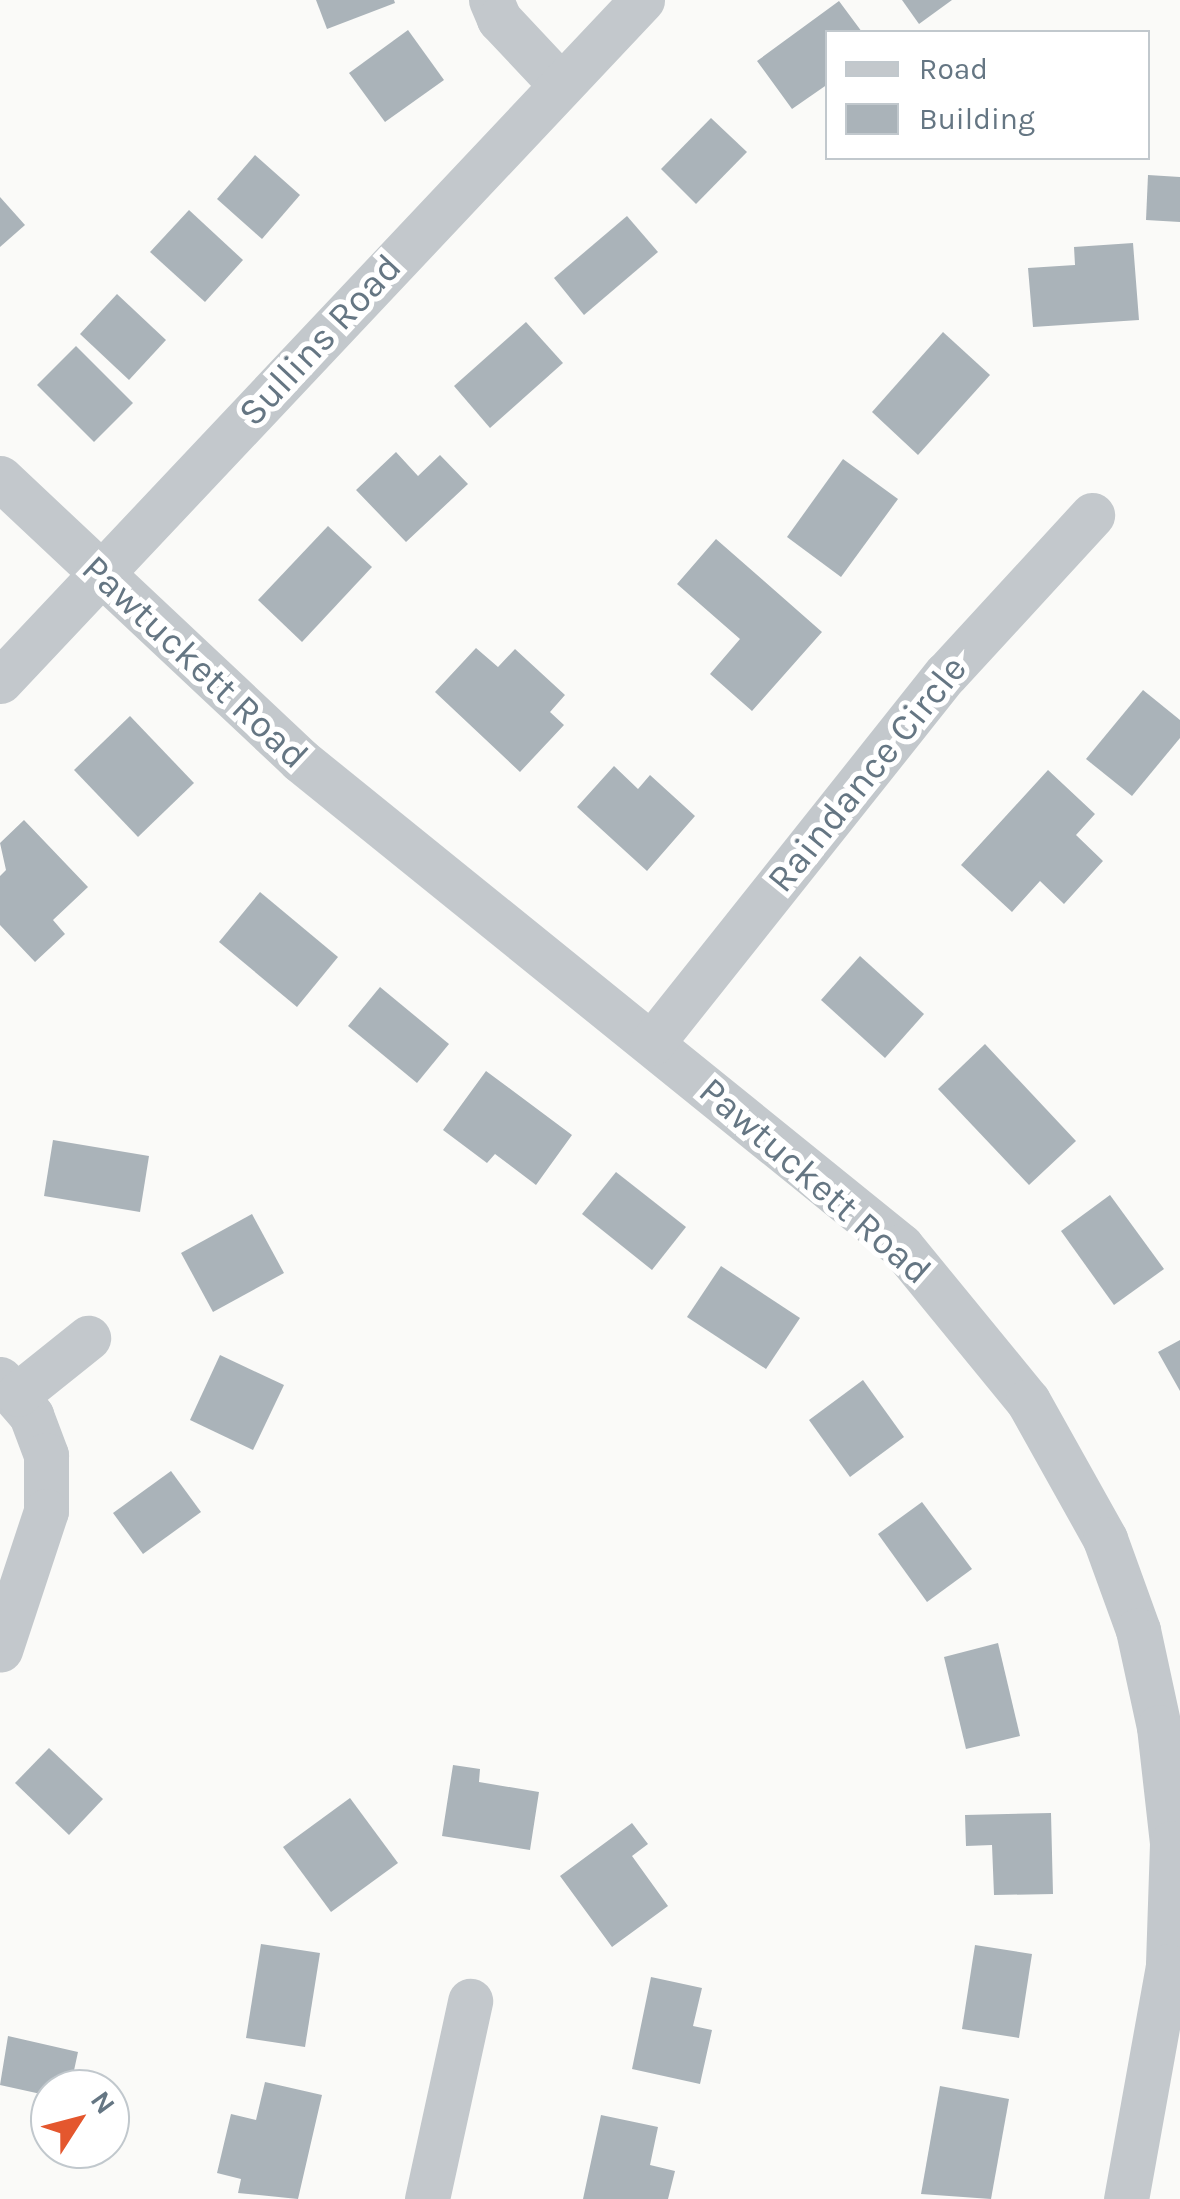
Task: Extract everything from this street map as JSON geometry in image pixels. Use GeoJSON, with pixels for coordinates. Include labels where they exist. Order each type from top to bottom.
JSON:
{"type":"FeatureCollection","features":[{"type":"Feature","properties":{"kind":"street"},"geometry":{"type":"LineString","coordinates":[[491,0],[499,18],[560,84]]}},
{"type":"Feature","properties":{"kind":"street","name":"Sullins Road"},"geometry":{"type":"LineString","coordinates":[[0,681],[642,0]]}},
{"type":"Feature","properties":{"kind":"street","name":"Pawtuckett Road"},"geometry":{"type":"LineString","coordinates":[[0,478],[300,760],[901,1246],[1028,1401],[1106,1539],[1138,1630],[1159,1727],[1176,1842],[1168,1966],[1126,2199]]}},
{"type":"Feature","properties":{"kind":"street","name":"Raindance Circle"},"geometry":{"type":"LineString","coordinates":[[652,1042],[946,674],[1092,515]]}},
{"type":"Feature","properties":{"kind":"street"},"geometry":{"type":"LineString","coordinates":[[0,1650],[46,1511],[46,1455],[9,1386],[88,1338]]}},
{"type":"Feature","properties":{"kind":"street"},"geometry":{"type":"LineString","coordinates":[[428,2199],[470,2001]]}},
{"type":"Feature","properties":{"kind":"building"},"geometry":{"type":"Polygon","coordinates":[[[316,0],[394,0],[395,3],[327,29],[316,0]]]}},
{"type":"Feature","properties":{"kind":"building"},"geometry":{"type":"Polygon","coordinates":[[[902,0],[952,0],[919,24],[902,0]]]}},
{"type":"Feature","properties":{"kind":"building"},"geometry":{"type":"Polygon","coordinates":[[[839,1],[861,30],[825,30],[825,86],[792,109],[757,61],[839,1]]]}},
{"type":"Feature","properties":{"kind":"building"},"geometry":{"type":"Polygon","coordinates":[[[408,30],[444,80],[385,122],[349,73],[408,30]]]}},
{"type":"Feature","properties":{"kind":"building"},"geometry":{"type":"Polygon","coordinates":[[[711,118],[747,152],[696,204],[661,169],[711,118]]]}},
{"type":"Feature","properties":{"kind":"building"},"geometry":{"type":"Polygon","coordinates":[[[255,155],[300,195],[262,239],[217,199],[255,155]]]}},
{"type":"Feature","properties":{"kind":"building"},"geometry":{"type":"Polygon","coordinates":[[[1148,175],[1180,177],[1180,222],[1146,220],[1148,175]]]}},
{"type":"Feature","properties":{"kind":"building"},"geometry":{"type":"Polygon","coordinates":[[[0,197],[25,225],[0,247],[0,197]]]}},
{"type":"Feature","properties":{"kind":"building"},"geometry":{"type":"Polygon","coordinates":[[[189,210],[243,260],[205,302],[150,252],[189,210]]]}},
{"type":"Feature","properties":{"kind":"building"},"geometry":{"type":"Polygon","coordinates":[[[627,216],[658,252],[584,315],[554,278],[627,216]]]}},
{"type":"Feature","properties":{"kind":"building"},"geometry":{"type":"Polygon","coordinates":[[[1133,243],[1139,320],[1033,327],[1028,268],[1075,265],[1074,247],[1133,243]]]}},
{"type":"Feature","properties":{"kind":"building"},"geometry":{"type":"Polygon","coordinates":[[[117,294],[166,340],[129,380],[80,334],[117,294]]]}},
{"type":"Feature","properties":{"kind":"building"},"geometry":{"type":"Polygon","coordinates":[[[526,322],[563,363],[490,428],[454,386],[526,322]]]}},
{"type":"Feature","properties":{"kind":"building"},"geometry":{"type":"Polygon","coordinates":[[[943,332],[990,375],[918,455],[872,412],[943,332]]]}},
{"type":"Feature","properties":{"kind":"building"},"geometry":{"type":"Polygon","coordinates":[[[76,346],[133,403],[94,442],[37,385],[76,346]]]}},
{"type":"Feature","properties":{"kind":"building"},"geometry":{"type":"Polygon","coordinates":[[[396,452],[418,476],[440,455],[468,484],[406,542],[356,490],[396,452]]]}},
{"type":"Feature","properties":{"kind":"building"},"geometry":{"type":"Polygon","coordinates":[[[843,459],[898,499],[841,577],[787,537],[843,459]]]}},
{"type":"Feature","properties":{"kind":"building"},"geometry":{"type":"Polygon","coordinates":[[[328,526],[372,567],[302,642],[258,600],[328,526]]]}},
{"type":"Feature","properties":{"kind":"building"},"geometry":{"type":"Polygon","coordinates":[[[716,539],[822,632],[752,711],[710,674],[740,639],[677,584],[716,539]]]}},
{"type":"Feature","properties":{"kind":"building"},"geometry":{"type":"Polygon","coordinates":[[[476,648],[498,667],[515,649],[565,695],[550,712],[564,725],[520,772],[435,692],[476,648]]]}},
{"type":"Feature","properties":{"kind":"building"},"geometry":{"type":"Polygon","coordinates":[[[1143,690],[1180,720],[1180,738],[1132,796],[1086,759],[1143,690]]]}},
{"type":"Feature","properties":{"kind":"building"},"geometry":{"type":"Polygon","coordinates":[[[130,716],[194,783],[138,837],[74,770],[130,716]]]}},
{"type":"Feature","properties":{"kind":"building"},"geometry":{"type":"Polygon","coordinates":[[[614,766],[638,789],[650,775],[695,816],[647,871],[577,807],[614,766]]]}},
{"type":"Feature","properties":{"kind":"building"},"geometry":{"type":"Polygon","coordinates":[[[1048,770],[1095,814],[1076,835],[1103,861],[1064,904],[1040,881],[1012,912],[961,865],[1048,770]]]}},
{"type":"Feature","properties":{"kind":"building"},"geometry":{"type":"Polygon","coordinates":[[[24,820],[88,887],[53,920],[65,934],[35,962],[0,925],[0,876],[6,870],[0,843],[24,820]]]}},
{"type":"Feature","properties":{"kind":"building"},"geometry":{"type":"Polygon","coordinates":[[[260,892],[338,957],[297,1007],[219,942],[260,892]]]}},
{"type":"Feature","properties":{"kind":"building"},"geometry":{"type":"Polygon","coordinates":[[[860,956],[924,1014],[885,1058],[821,1000],[860,956]]]}},
{"type":"Feature","properties":{"kind":"building"},"geometry":{"type":"Polygon","coordinates":[[[380,987],[449,1044],[417,1083],[348,1026],[380,987]]]}},
{"type":"Feature","properties":{"kind":"building"},"geometry":{"type":"Polygon","coordinates":[[[985,1044],[1076,1141],[1029,1185],[938,1089],[985,1044]]]}},
{"type":"Feature","properties":{"kind":"building"},"geometry":{"type":"Polygon","coordinates":[[[486,1071],[572,1135],[536,1185],[495,1154],[487,1163],[443,1130],[486,1071]]]}},
{"type":"Feature","properties":{"kind":"building"},"geometry":{"type":"Polygon","coordinates":[[[53,1140],[149,1156],[140,1212],[44,1196],[53,1140]]]}},
{"type":"Feature","properties":{"kind":"building"},"geometry":{"type":"Polygon","coordinates":[[[616,1172],[686,1227],[652,1270],[582,1214],[616,1172]]]}},
{"type":"Feature","properties":{"kind":"building"},"geometry":{"type":"Polygon","coordinates":[[[1110,1195],[1164,1269],[1114,1305],[1061,1231],[1110,1195]]]}},
{"type":"Feature","properties":{"kind":"building"},"geometry":{"type":"Polygon","coordinates":[[[252,1214],[284,1273],[213,1312],[181,1253],[252,1214]]]}},
{"type":"Feature","properties":{"kind":"building"},"geometry":{"type":"Polygon","coordinates":[[[721,1266],[800,1318],[766,1369],[687,1317],[721,1266]]]}},
{"type":"Feature","properties":{"kind":"building"},"geometry":{"type":"Polygon","coordinates":[[[1180,1340],[1180,1391],[1158,1352],[1180,1340]]]}},
{"type":"Feature","properties":{"kind":"building"},"geometry":{"type":"Polygon","coordinates":[[[220,1355],[284,1385],[253,1450],[190,1420],[220,1355]]]}},
{"type":"Feature","properties":{"kind":"building"},"geometry":{"type":"Polygon","coordinates":[[[863,1380],[904,1437],[850,1477],[809,1420],[863,1380]]]}},
{"type":"Feature","properties":{"kind":"building"},"geometry":{"type":"Polygon","coordinates":[[[171,1471],[201,1512],[143,1554],[113,1513],[171,1471]]]}},
{"type":"Feature","properties":{"kind":"building"},"geometry":{"type":"Polygon","coordinates":[[[922,1502],[972,1569],[927,1602],[878,1534],[922,1502]]]}},
{"type":"Feature","properties":{"kind":"building"},"geometry":{"type":"Polygon","coordinates":[[[998,1643],[1020,1736],[966,1749],[944,1657],[998,1643]]]}},
{"type":"Feature","properties":{"kind":"building"},"geometry":{"type":"Polygon","coordinates":[[[49,1748],[103,1799],[69,1835],[15,1783],[49,1748]]]}},
{"type":"Feature","properties":{"kind":"building"},"geometry":{"type":"Polygon","coordinates":[[[453,1765],[480,1769],[479,1782],[539,1792],[530,1850],[442,1836],[453,1765]]]}},
{"type":"Feature","properties":{"kind":"building"},"geometry":{"type":"Polygon","coordinates":[[[350,1798],[398,1863],[331,1912],[283,1847],[350,1798]]]}},
{"type":"Feature","properties":{"kind":"building"},"geometry":{"type":"Polygon","coordinates":[[[1051,1813],[1053,1894],[994,1895],[992,1845],[966,1846],[965,1815],[1051,1813]]]}},
{"type":"Feature","properties":{"kind":"building"},"geometry":{"type":"Polygon","coordinates":[[[632,1823],[648,1844],[632,1856],[668,1906],[612,1947],[560,1876],[632,1823]]]}},
{"type":"Feature","properties":{"kind":"building"},"geometry":{"type":"Polygon","coordinates":[[[261,1944],[320,1953],[305,2047],[246,2038],[261,1944]]]}},
{"type":"Feature","properties":{"kind":"building"},"geometry":{"type":"Polygon","coordinates":[[[975,1945],[1032,1954],[1019,2038],[962,2029],[975,1945]]]}},
{"type":"Feature","properties":{"kind":"building"},"geometry":{"type":"Polygon","coordinates":[[[651,1977],[702,1988],[693,2026],[712,2030],[700,2084],[632,2069],[651,1977]]]}},
{"type":"Feature","properties":{"kind":"building"},"geometry":{"type":"Polygon","coordinates":[[[8,2036],[78,2052],[74,2069],[30,2069],[30,2092],[0,2085],[8,2036]]]}},
{"type":"Feature","properties":{"kind":"building"},"geometry":{"type":"Polygon","coordinates":[[[265,2082],[322,2095],[298,2199],[238,2193],[241,2179],[217,2173],[231,2114],[256,2120],[265,2082]]]}},
{"type":"Feature","properties":{"kind":"building"},"geometry":{"type":"Polygon","coordinates":[[[940,2086],[1009,2099],[991,2199],[921,2194],[940,2086]]]}},
{"type":"Feature","properties":{"kind":"building"},"geometry":{"type":"Polygon","coordinates":[[[601,2115],[658,2127],[650,2165],[675,2171],[668,2199],[583,2199],[601,2115]]]}}]}
